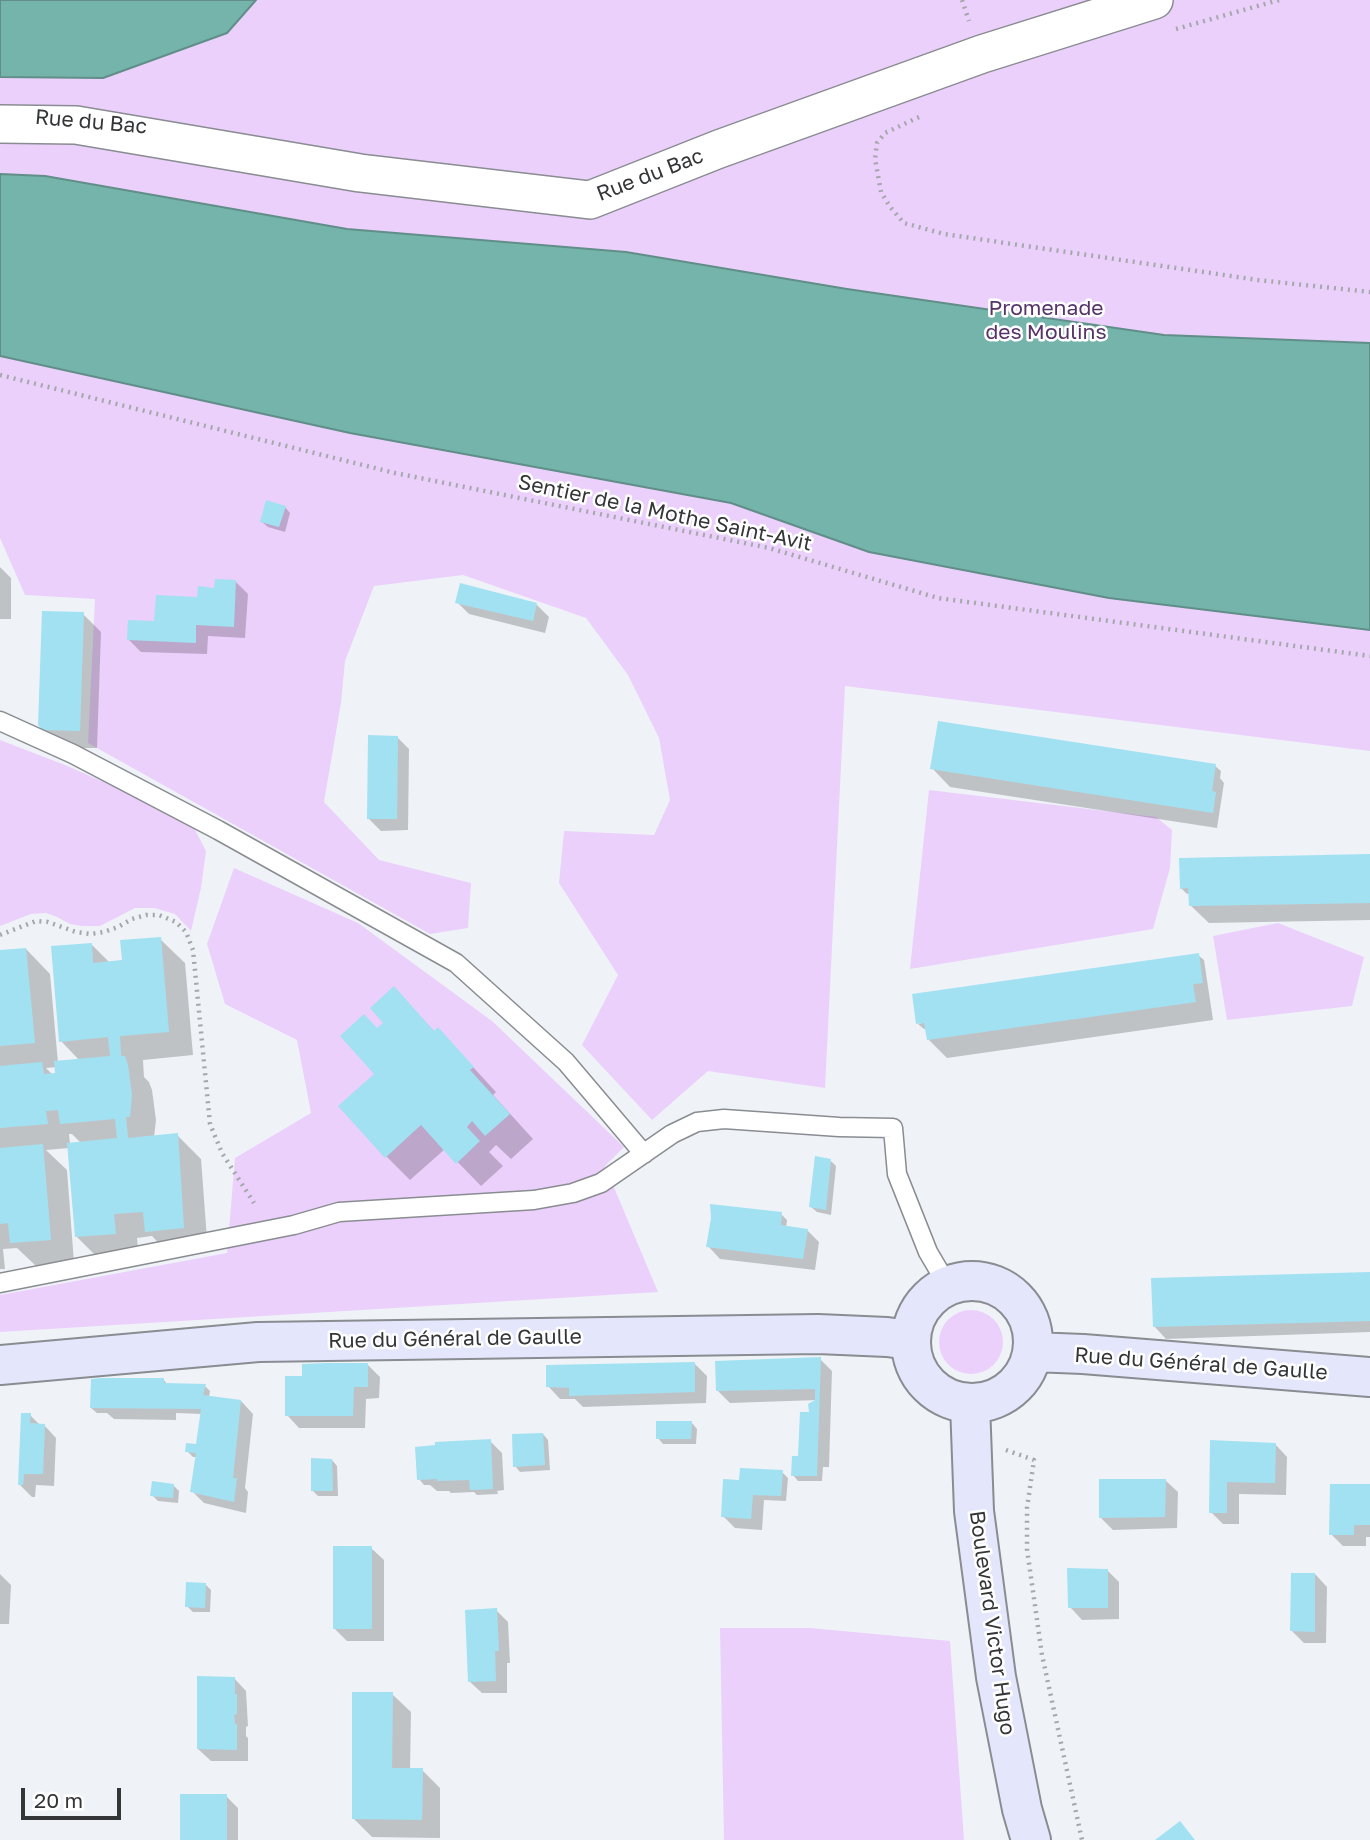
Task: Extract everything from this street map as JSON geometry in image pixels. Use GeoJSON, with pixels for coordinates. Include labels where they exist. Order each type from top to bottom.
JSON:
{"type":"FeatureCollection","features":[{"type":"Feature","properties":{"kind":"main road"},"geometry":{"type":"LineString","coordinates":[[966,1281],[985,1282],[1002,1289],[1017,1301],[1027,1316],[1033,1334],[1033,1353],[1027,1369],[1004,1395],[988,1402],[970,1404],[951,1400],[934,1390],[921,1377],[913,1359],[911,1340],[921,1307],[933,1295],[948,1286],[966,1281]]}},
{"type":"Feature","properties":{"kind":"main road","name":"Rue du Général de Gaulle"},"geometry":{"type":"LineString","coordinates":[[0,1365],[258,1342],[818,1334],[911,1340]]}},
{"type":"Feature","properties":{"kind":"main road","name":"Rue du Général de Gaulle"},"geometry":{"type":"LineString","coordinates":[[1033,1353],[1083,1354],[1370,1377]]}},
{"type":"Feature","properties":{"kind":"main road","name":"Boulevard Victor Hugo"},"geometry":{"type":"LineString","coordinates":[[970,1404],[974,1511],[996,1677],[1021,1809],[1031,1840]]}},
{"type":"Feature","properties":{"kind":"street","name":"Rue du Bac"},"geometry":{"type":"LineString","coordinates":[[0,124],[76,125],[360,173],[590,200],[719,149],[982,54],[1163,15]]}},
{"type":"Feature","properties":{"kind":"lane"},"geometry":{"type":"LineString","coordinates":[[0,721],[73,754],[218,830],[456,964],[566,1062],[644,1154]]}},
{"type":"Feature","properties":{"kind":"lane"},"geometry":{"type":"LineString","coordinates":[[0,1283],[294,1225],[339,1212],[534,1200],[573,1193],[601,1183],[672,1134],[697,1122],[724,1119],[893,1128],[897,1174],[928,1251],[948,1286]]}},
{"type":"Feature","properties":{"kind":"path"},"geometry":{"type":"LineString","coordinates":[[1163,15],[1279,0]]}},
{"type":"Feature","properties":{"kind":"path"},"geometry":{"type":"LineString","coordinates":[[922,116],[885,133],[877,143],[875,159],[881,192],[904,223],[944,234],[1258,280],[1370,292]]}},
{"type":"Feature","properties":{"kind":"path","name":"Sentier de la Mothe Saint-Avit"},"geometry":{"type":"LineString","coordinates":[[0,375],[395,473],[769,548],[937,598],[1370,656]]}},
{"type":"Feature","properties":{"kind":"path"},"geometry":{"type":"LineString","coordinates":[[0,935],[36,921],[91,934],[104,932],[146,915],[159,915],[176,922],[186,932],[193,950],[210,1124],[222,1153],[254,1203]]}},
{"type":"Feature","properties":{"kind":"path"},"geometry":{"type":"LineString","coordinates":[[1005,1450],[1034,1460],[1027,1508],[1027,1549],[1042,1655],[1082,1840]]}},
{"type":"Feature","properties":{"kind":"green space","name":"Promenade des Moulins"},"geometry":{"type":"Polygon","coordinates":[[[241,0],[1370,0],[1370,751],[845,686],[825,1088],[708,1071],[652,1120],[582,1045],[618,975],[559,883],[564,831],[654,835],[670,800],[659,738],[628,675],[586,618],[463,575],[374,586],[345,661],[341,703],[324,802],[379,860],[471,883],[468,928],[430,934],[88,743],[95,599],[25,595],[0,538],[0,68],[241,0]]]}},
{"type":"Feature","properties":{"kind":"green space"},"geometry":{"type":"Polygon","coordinates":[[[0,740],[113,786],[193,826],[206,851],[191,931],[175,914],[154,908],[135,908],[100,926],[70,924],[46,913],[31,914],[0,926],[0,740]]]}},
{"type":"Feature","properties":{"kind":"green space"},"geometry":{"type":"Polygon","coordinates":[[[929,790],[1156,817],[1172,830],[1170,868],[1153,929],[910,969],[929,790]]]}},
{"type":"Feature","properties":{"kind":"green space"},"geometry":{"type":"Polygon","coordinates":[[[234,868],[358,923],[492,1021],[624,1147],[605,1166],[658,1292],[0,1332],[0,1295],[227,1253],[235,1158],[311,1113],[297,1040],[225,1004],[207,944],[234,868]]]}},
{"type":"Feature","properties":{"kind":"green space"},"geometry":{"type":"Polygon","coordinates":[[[1278,923],[1364,957],[1352,1006],[1227,1020],[1213,936],[1278,923]]]}},
{"type":"Feature","properties":{"kind":"green space"},"geometry":{"type":"Polygon","coordinates":[[[971,1310],[983,1312],[994,1319],[1001,1330],[1001,1354],[994,1365],[983,1372],[971,1374],[959,1372],[948,1365],[941,1354],[939,1342],[941,1330],[948,1319],[959,1312],[971,1310]]]}},
{"type":"Feature","properties":{"kind":"green space"},"geometry":{"type":"Polygon","coordinates":[[[720,1628],[810,1628],[950,1641],[964,1840],[724,1840],[720,1628]]]}},
{"type":"Feature","properties":{"kind":"shaded area"},"geometry":{"type":"Polygon","coordinates":[[[0,0],[256,0],[227,33],[103,78],[0,77],[0,0]]]}},
{"type":"Feature","properties":{"kind":"shaded area"},"geometry":{"type":"Polygon","coordinates":[[[0,174],[45,176],[347,229],[626,252],[847,289],[1164,335],[1370,343],[1370,630],[1109,598],[869,552],[731,503],[350,433],[0,356],[0,174]]]}},
{"type":"Feature","properties":{"kind":"building"},"geometry":{"type":"Polygon","coordinates":[[[266,500],[286,506],[279,527],[260,522],[266,500]]]}},
{"type":"Feature","properties":{"kind":"building"},"geometry":{"type":"Polygon","coordinates":[[[215,579],[236,580],[234,627],[196,625],[196,643],[127,640],[128,620],[154,621],[156,595],[197,597],[198,586],[214,588],[215,579]]]}},
{"type":"Feature","properties":{"kind":"building"},"geometry":{"type":"Polygon","coordinates":[[[460,583],[537,603],[533,621],[455,603],[460,583]]]}},
{"type":"Feature","properties":{"kind":"building"},"geometry":{"type":"Polygon","coordinates":[[[42,611],[84,612],[80,731],[42,730],[38,725],[42,611]]]}},
{"type":"Feature","properties":{"kind":"building"},"geometry":{"type":"Polygon","coordinates":[[[938,721],[1216,764],[1212,791],[1216,792],[1213,813],[930,769],[938,721]]]}},
{"type":"Feature","properties":{"kind":"building"},"geometry":{"type":"Polygon","coordinates":[[[368,735],[398,736],[397,819],[367,819],[368,735]]]}},
{"type":"Feature","properties":{"kind":"building"},"geometry":{"type":"Polygon","coordinates":[[[1370,854],[1370,903],[1189,906],[1188,888],[1180,889],[1179,858],[1370,854]]]}},
{"type":"Feature","properties":{"kind":"building"},"geometry":{"type":"Polygon","coordinates":[[[161,937],[169,1032],[120,1036],[121,1056],[125,1056],[128,1065],[132,1095],[130,1117],[126,1117],[128,1138],[178,1133],[184,1228],[145,1232],[143,1212],[114,1214],[116,1234],[75,1237],[67,1143],[117,1138],[115,1119],[60,1124],[58,1110],[46,1111],[48,1124],[0,1128],[0,1066],[42,1062],[44,1074],[55,1073],[54,1061],[110,1056],[108,1037],[59,1042],[51,946],[92,943],[93,963],[122,960],[120,940],[161,937]]]}},
{"type":"Feature","properties":{"kind":"building"},"geometry":{"type":"Polygon","coordinates":[[[26,948],[35,1043],[0,1046],[0,950],[26,948]]]}},
{"type":"Feature","properties":{"kind":"building"},"geometry":{"type":"Polygon","coordinates":[[[1199,953],[1203,983],[1193,984],[1196,1002],[927,1040],[924,1023],[916,1024],[912,994],[1199,953]]]}},
{"type":"Feature","properties":{"kind":"building"},"geometry":{"type":"Polygon","coordinates":[[[394,986],[434,1031],[438,1027],[474,1067],[470,1070],[510,1114],[485,1136],[472,1121],[467,1127],[480,1141],[456,1164],[421,1125],[385,1158],[338,1106],[374,1074],[340,1036],[364,1014],[377,1028],[383,1023],[370,1008],[394,986]]]}},
{"type":"Feature","properties":{"kind":"building"},"geometry":{"type":"Polygon","coordinates":[[[43,1144],[51,1240],[10,1243],[8,1223],[0,1224],[0,1148],[43,1144]]]}},
{"type":"Feature","properties":{"kind":"building"},"geometry":{"type":"Polygon","coordinates":[[[815,1156],[831,1159],[826,1210],[809,1207],[815,1156]]]}},
{"type":"Feature","properties":{"kind":"building"},"geometry":{"type":"Polygon","coordinates":[[[710,1204],[782,1212],[781,1225],[808,1229],[803,1259],[706,1247],[711,1218],[710,1204]]]}},
{"type":"Feature","properties":{"kind":"building"},"geometry":{"type":"Polygon","coordinates":[[[1370,1272],[1370,1321],[1153,1327],[1151,1278],[1370,1272]]]}},
{"type":"Feature","properties":{"kind":"building"},"geometry":{"type":"Polygon","coordinates":[[[821,1357],[817,1476],[791,1476],[792,1456],[798,1456],[800,1412],[809,1412],[808,1404],[815,1400],[815,1389],[716,1391],[715,1361],[821,1357]]]}},
{"type":"Feature","properties":{"kind":"building"},"geometry":{"type":"Polygon","coordinates":[[[695,1362],[695,1392],[569,1396],[569,1388],[546,1387],[546,1365],[695,1362]]]}},
{"type":"Feature","properties":{"kind":"building"},"geometry":{"type":"Polygon","coordinates":[[[368,1363],[368,1387],[354,1387],[353,1416],[285,1416],[285,1376],[302,1376],[302,1364],[368,1363]]]}},
{"type":"Feature","properties":{"kind":"building"},"geometry":{"type":"Polygon","coordinates":[[[164,1378],[164,1383],[206,1384],[203,1395],[241,1400],[233,1478],[237,1478],[234,1502],[190,1492],[196,1453],[185,1452],[186,1443],[196,1444],[201,1409],[90,1408],[91,1379],[164,1378]]]}},
{"type":"Feature","properties":{"kind":"building"},"geometry":{"type":"Polygon","coordinates":[[[21,1413],[31,1413],[30,1423],[45,1424],[43,1474],[24,1474],[23,1485],[18,1485],[21,1413]]]}},
{"type":"Feature","properties":{"kind":"building"},"geometry":{"type":"Polygon","coordinates":[[[656,1421],[692,1421],[691,1439],[656,1439],[656,1421]]]}},
{"type":"Feature","properties":{"kind":"building"},"geometry":{"type":"Polygon","coordinates":[[[543,1433],[545,1465],[513,1467],[512,1434],[543,1433]]]}},
{"type":"Feature","properties":{"kind":"building"},"geometry":{"type":"Polygon","coordinates":[[[491,1439],[493,1489],[470,1490],[469,1480],[417,1480],[415,1447],[435,1445],[435,1442],[491,1439]]]}},
{"type":"Feature","properties":{"kind":"building"},"geometry":{"type":"Polygon","coordinates":[[[1210,1440],[1276,1443],[1275,1483],[1227,1482],[1227,1513],[1209,1513],[1210,1440]]]}},
{"type":"Feature","properties":{"kind":"building"},"geometry":{"type":"Polygon","coordinates":[[[311,1458],[332,1459],[333,1491],[311,1491],[311,1458]]]}},
{"type":"Feature","properties":{"kind":"building"},"geometry":{"type":"Polygon","coordinates":[[[740,1468],[783,1470],[781,1496],[753,1495],[751,1519],[721,1517],[723,1479],[739,1480],[740,1468]]]}},
{"type":"Feature","properties":{"kind":"building"},"geometry":{"type":"Polygon","coordinates":[[[1099,1479],[1166,1479],[1165,1517],[1099,1518],[1099,1479]]]}},
{"type":"Feature","properties":{"kind":"building"},"geometry":{"type":"Polygon","coordinates":[[[152,1481],[174,1484],[173,1498],[150,1496],[152,1481]]]}},
{"type":"Feature","properties":{"kind":"building"},"geometry":{"type":"Polygon","coordinates":[[[1330,1484],[1370,1484],[1370,1525],[1354,1525],[1354,1535],[1329,1535],[1330,1484]]]}},
{"type":"Feature","properties":{"kind":"building"},"geometry":{"type":"Polygon","coordinates":[[[333,1546],[372,1546],[372,1629],[333,1629],[333,1546]]]}},
{"type":"Feature","properties":{"kind":"building"},"geometry":{"type":"Polygon","coordinates":[[[1067,1568],[1108,1569],[1108,1608],[1068,1608],[1067,1568]]]}},
{"type":"Feature","properties":{"kind":"building"},"geometry":{"type":"Polygon","coordinates":[[[1291,1573],[1315,1573],[1315,1632],[1290,1631],[1291,1573]]]}},
{"type":"Feature","properties":{"kind":"building"},"geometry":{"type":"Polygon","coordinates":[[[186,1582],[206,1583],[205,1608],[185,1607],[186,1582]]]}},
{"type":"Feature","properties":{"kind":"building"},"geometry":{"type":"Polygon","coordinates":[[[497,1608],[499,1651],[495,1651],[496,1681],[468,1682],[465,1610],[497,1608]]]}},
{"type":"Feature","properties":{"kind":"building"},"geometry":{"type":"Polygon","coordinates":[[[197,1676],[235,1677],[237,1750],[197,1749],[197,1676]]]}},
{"type":"Feature","properties":{"kind":"building"},"geometry":{"type":"Polygon","coordinates":[[[352,1692],[393,1692],[392,1768],[423,1768],[422,1820],[352,1819],[352,1692]]]}},
{"type":"Feature","properties":{"kind":"building"},"geometry":{"type":"Polygon","coordinates":[[[180,1794],[227,1794],[227,1840],[180,1840],[180,1794]]]}},
{"type":"Feature","properties":{"kind":"building"},"geometry":{"type":"Polygon","coordinates":[[[1180,1821],[1195,1840],[1155,1840],[1180,1821]]]}}]}
